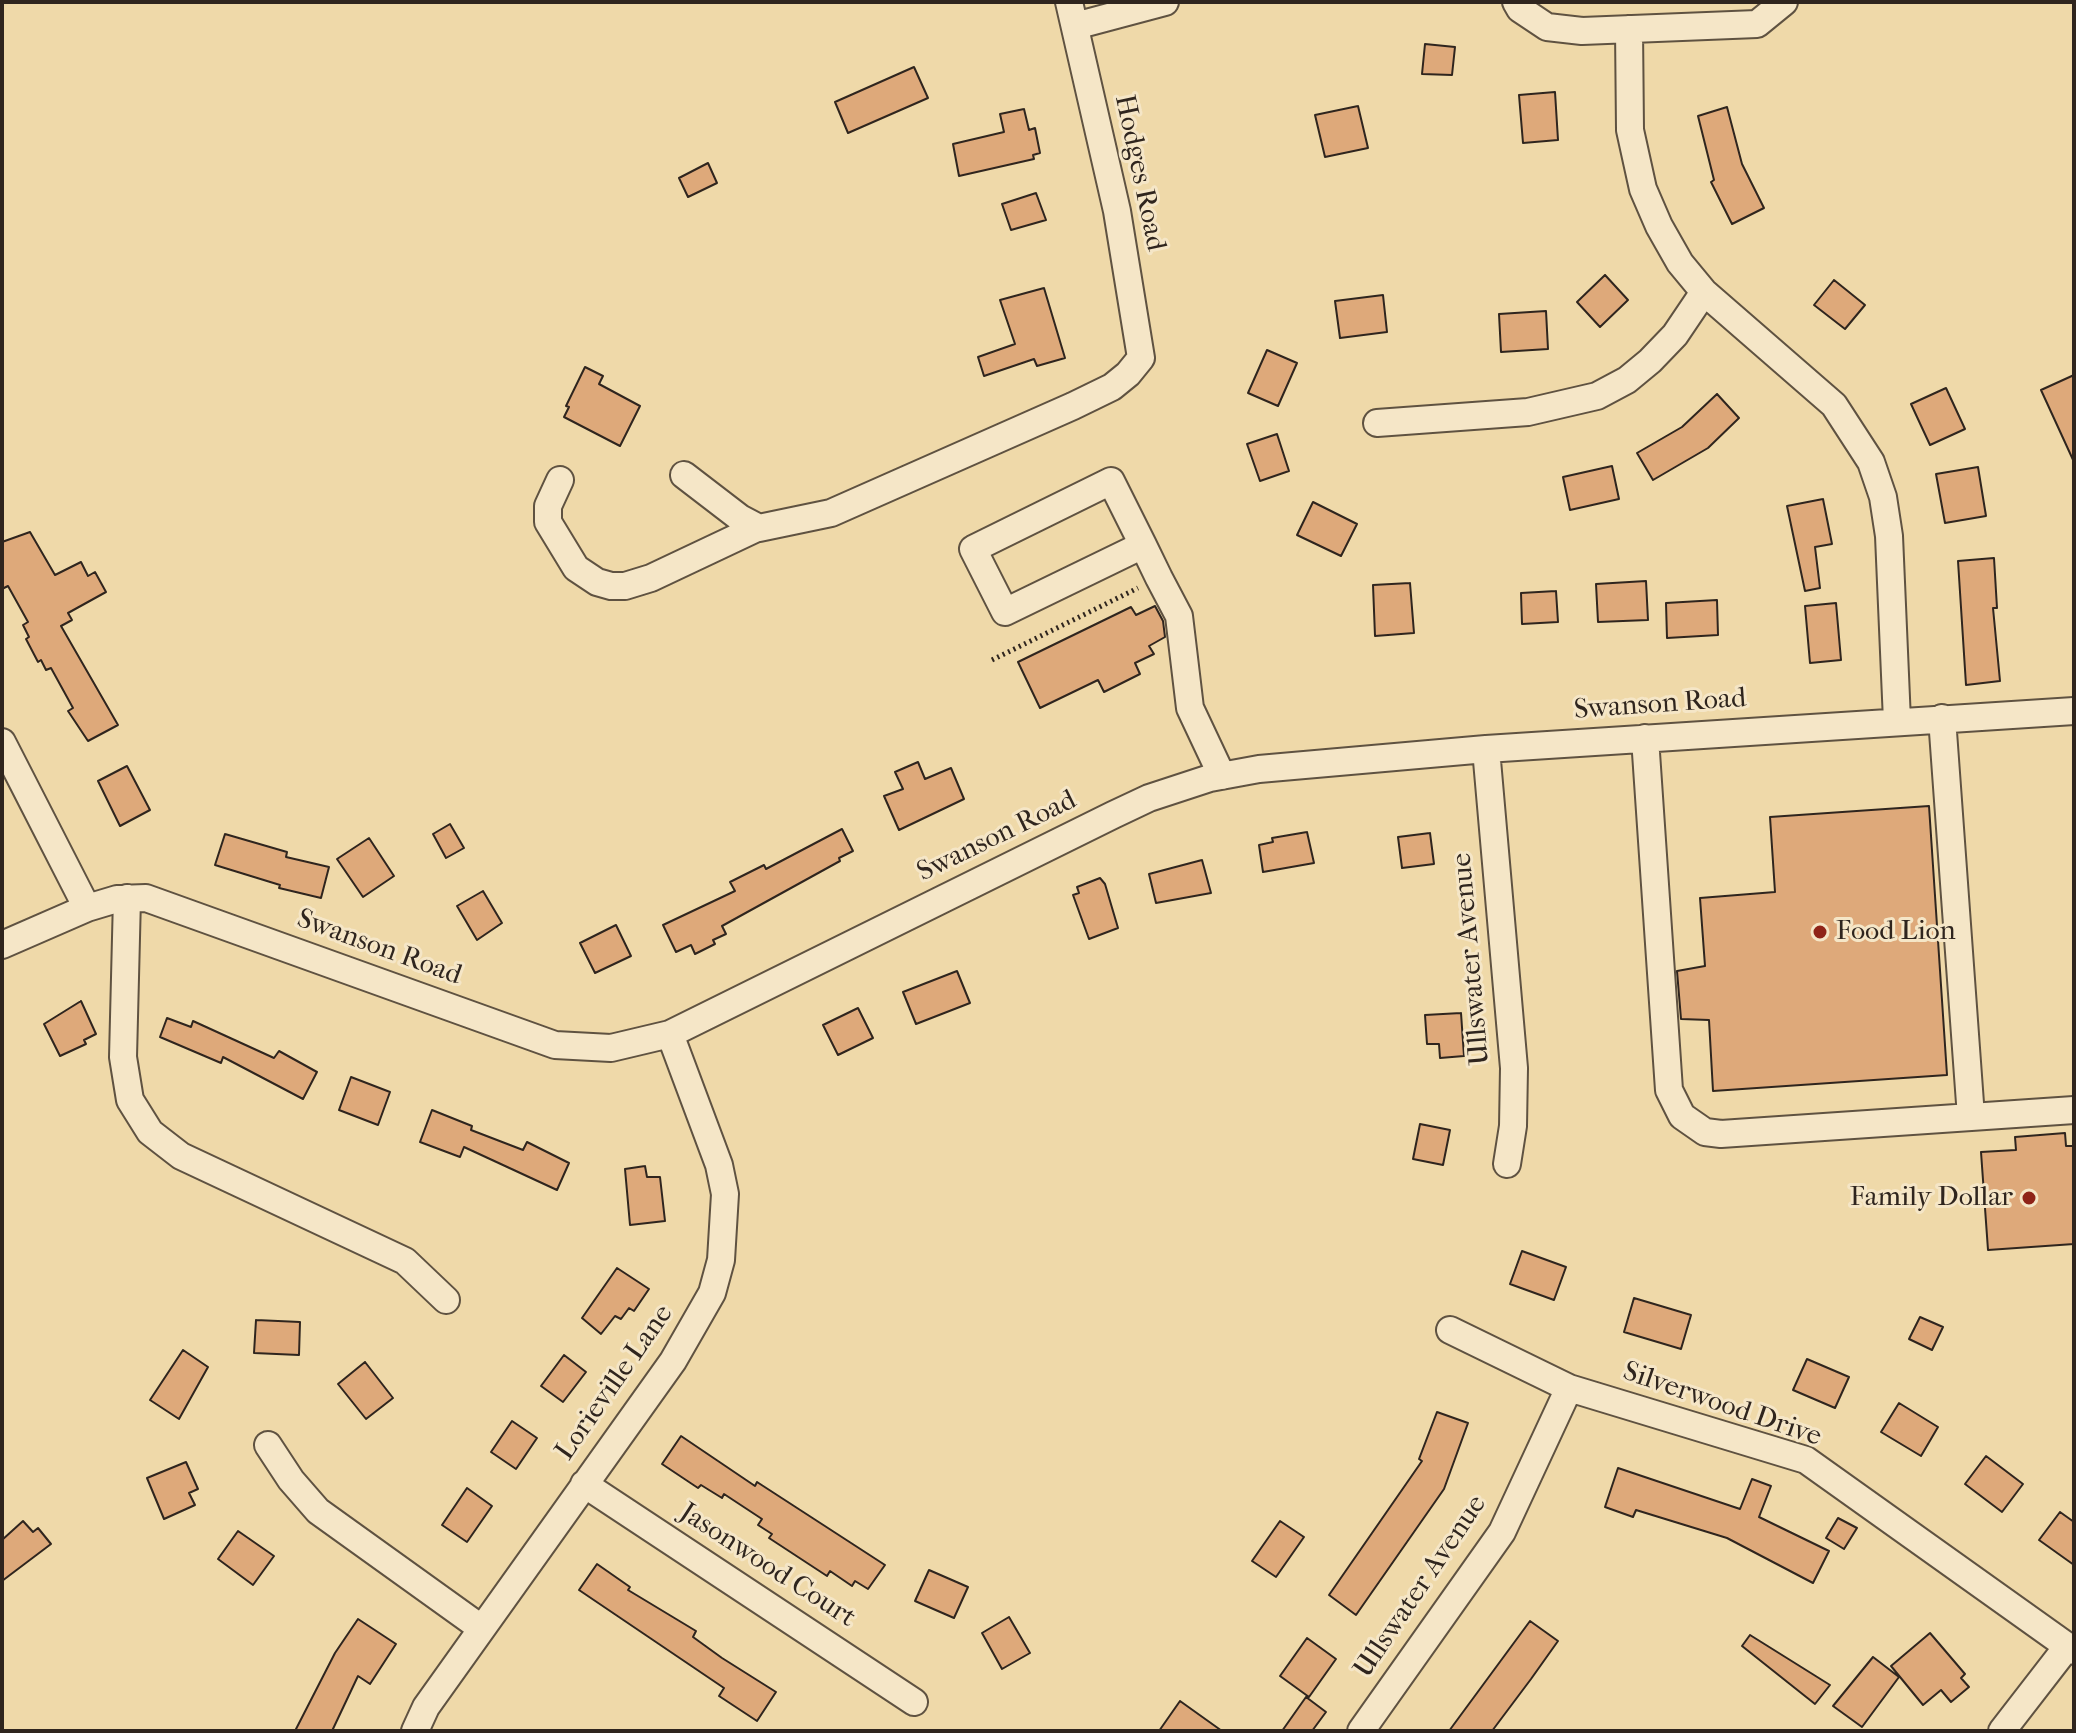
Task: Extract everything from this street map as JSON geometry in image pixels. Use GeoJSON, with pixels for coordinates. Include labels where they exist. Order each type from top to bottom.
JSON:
{"type":"FeatureCollection","features":[{"type":"Feature","properties":{"kind":"street"},"geometry":{"type":"LineString","coordinates":[[1072,14],[1165,2]]}},
{"type":"Feature","properties":{"kind":"street"},"geometry":{"type":"LineString","coordinates":[[1516,2],[1520,9],[1547,27],[1582,31],[1757,24],[1784,2]]}},
{"type":"Feature","properties":{"kind":"street","name":"Hodges Road"},"geometry":{"type":"LineString","coordinates":[[759,527],[831,513],[926,473],[1112,387],[1141,358],[1117,211],[1072,14]]}},
{"type":"Feature","properties":{"kind":"street"},"geometry":{"type":"LineString","coordinates":[[1629,29],[1630,130],[1643,189],[1659,226],[1680,263],[1704,292],[1834,405],[1871,462],[1883,497],[1889,536],[1897,721]]}},
{"type":"Feature","properties":{"kind":"street"},"geometry":{"type":"LineString","coordinates":[[1377,423],[1528,412],[1597,396],[1627,380],[1650,361],[1675,335],[1704,292]]}},
{"type":"Feature","properties":{"kind":"street"},"geometry":{"type":"LineString","coordinates":[[684,475],[740,518],[759,527]]}},
{"type":"Feature","properties":{"kind":"street"},"geometry":{"type":"LineString","coordinates":[[560,480],[548,506],[548,522],[576,568],[597,582],[611,586],[625,586],[651,578],[759,527]]}},
{"type":"Feature","properties":{"kind":"street"},"geometry":{"type":"LineString","coordinates":[[1143,545],[1005,612],[973,549],[1111,481],[1179,616],[1190,708],[1222,776]]}},
{"type":"Feature","properties":{"kind":"street","name":"Swanson Road"},"geometry":{"type":"LineString","coordinates":[[2,945],[87,908],[127,898],[163,903],[555,1045],[611,1048],[670,1034],[1113,815],[1179,787],[1222,776],[1259,769],[1486,749],[2074,711]]}},
{"type":"Feature","properties":{"kind":"street"},"geometry":{"type":"LineString","coordinates":[[1942,718],[1971,1117]]}},
{"type":"Feature","properties":{"kind":"street"},"geometry":{"type":"LineString","coordinates":[[1645,738],[1669,1090],[1682,1116],[1705,1132],[1721,1134],[2074,1110]]}},
{"type":"Feature","properties":{"kind":"street"},"geometry":{"type":"LineString","coordinates":[[2,742],[87,908]]}},
{"type":"Feature","properties":{"kind":"street","name":"Ullswater Avenue"},"geometry":{"type":"LineString","coordinates":[[1486,749],[1514,1068],[1513,1126],[1507,1164]]}},
{"type":"Feature","properties":{"kind":"street"},"geometry":{"type":"LineString","coordinates":[[127,898],[123,1057],[130,1100],[150,1132],[181,1156],[405,1261],[446,1300]]}},
{"type":"Feature","properties":{"kind":"street","name":"Lorieville Lane"},"geometry":{"type":"LineString","coordinates":[[415,1731],[426,1707],[695,1328],[712,1293],[726,1225],[719,1165],[670,1034]]}},
{"type":"Feature","properties":{"kind":"street","name":"Silverwood Drive"},"geometry":{"type":"LineString","coordinates":[[1450,1330],[1569,1388],[1806,1460],[2070,1649]]}},
{"type":"Feature","properties":{"kind":"street","name":"Ullswater Avenue"},"geometry":{"type":"LineString","coordinates":[[1361,1731],[1502,1532],[1569,1388]]}},
{"type":"Feature","properties":{"kind":"street"},"geometry":{"type":"LineString","coordinates":[[268,1445],[297,1488],[318,1511],[481,1628]]}},
{"type":"Feature","properties":{"kind":"street","name":"Jasonwood Court"},"geometry":{"type":"LineString","coordinates":[[584,1484],[914,1702]]}},
{"type":"Feature","properties":{"kind":"street"},"geometry":{"type":"LineString","coordinates":[[2002,1731],[2070,1649]]}},
{"type":"Feature","properties":{"kind":"path"},"geometry":{"type":"LineString","coordinates":[[992,660],[1159,578]]}},
{"type":"Feature","properties":{"kind":"building"},"geometry":{"type":"Polygon","coordinates":[[[1425,44],[1455,47],[1452,75],[1422,74],[1425,44]]]}},
{"type":"Feature","properties":{"kind":"building"},"geometry":{"type":"Polygon","coordinates":[[[914,67],[928,98],[848,133],[835,102],[914,67]]]}},
{"type":"Feature","properties":{"kind":"building"},"geometry":{"type":"Polygon","coordinates":[[[1555,92],[1558,140],[1523,143],[1519,95],[1555,92]]]}},
{"type":"Feature","properties":{"kind":"building"},"geometry":{"type":"Polygon","coordinates":[[[1358,106],[1368,148],[1325,157],[1315,115],[1358,106]]]}},
{"type":"Feature","properties":{"kind":"building"},"geometry":{"type":"Polygon","coordinates":[[[1727,107],[1742,164],[1764,208],[1732,224],[1711,182],[1714,180],[1698,116],[1727,107]]]}},
{"type":"Feature","properties":{"kind":"building"},"geometry":{"type":"Polygon","coordinates":[[[1024,109],[1029,130],[1035,128],[1040,153],[1033,155],[1034,159],[959,176],[953,144],[1004,132],[1000,114],[1024,109]]]}},
{"type":"Feature","properties":{"kind":"building"},"geometry":{"type":"Polygon","coordinates":[[[708,163],[717,183],[688,197],[679,178],[708,163]]]}},
{"type":"Feature","properties":{"kind":"building"},"geometry":{"type":"Polygon","coordinates":[[[1036,193],[1046,220],[1011,230],[1002,204],[1036,193]]]}},
{"type":"Feature","properties":{"kind":"building"},"geometry":{"type":"Polygon","coordinates":[[[1605,275],[1628,300],[1600,327],[1577,302],[1605,275]]]}},
{"type":"Feature","properties":{"kind":"building"},"geometry":{"type":"Polygon","coordinates":[[[1834,280],[1865,305],[1845,329],[1814,305],[1834,280]]]}},
{"type":"Feature","properties":{"kind":"building"},"geometry":{"type":"Polygon","coordinates":[[[1044,288],[1065,358],[1037,366],[1034,359],[984,376],[978,357],[1015,344],[1000,300],[1044,288]]]}},
{"type":"Feature","properties":{"kind":"building"},"geometry":{"type":"Polygon","coordinates":[[[1383,295],[1387,332],[1340,338],[1335,301],[1383,295]]]}},
{"type":"Feature","properties":{"kind":"building"},"geometry":{"type":"Polygon","coordinates":[[[1546,311],[1548,349],[1501,352],[1499,314],[1546,311]]]}},
{"type":"Feature","properties":{"kind":"building"},"geometry":{"type":"Polygon","coordinates":[[[1267,350],[1297,363],[1278,406],[1248,393],[1267,350]]]}},
{"type":"Feature","properties":{"kind":"building"},"geometry":{"type":"Polygon","coordinates":[[[585,367],[603,376],[599,384],[640,406],[620,446],[564,417],[569,407],[566,406],[585,367]]]}},
{"type":"Feature","properties":{"kind":"building"},"geometry":{"type":"Polygon","coordinates":[[[2074,375],[2074,462],[2041,390],[2074,375]]]}},
{"type":"Feature","properties":{"kind":"building"},"geometry":{"type":"Polygon","coordinates":[[[1946,388],[1965,429],[1930,445],[1911,404],[1946,388]]]}},
{"type":"Feature","properties":{"kind":"building"},"geometry":{"type":"Polygon","coordinates":[[[1717,394],[1739,418],[1708,448],[1653,480],[1637,453],[1682,427],[1717,394]]]}},
{"type":"Feature","properties":{"kind":"building"},"geometry":{"type":"Polygon","coordinates":[[[1277,434],[1289,471],[1260,481],[1247,444],[1277,434]]]}},
{"type":"Feature","properties":{"kind":"building"},"geometry":{"type":"Polygon","coordinates":[[[1612,466],[1619,499],[1570,510],[1563,477],[1612,466]]]}},
{"type":"Feature","properties":{"kind":"building"},"geometry":{"type":"Polygon","coordinates":[[[1978,467],[1986,516],[1945,523],[1936,474],[1978,467]]]}},
{"type":"Feature","properties":{"kind":"building"},"geometry":{"type":"Polygon","coordinates":[[[1823,499],[1832,544],[1815,547],[1820,588],[1805,591],[1787,506],[1823,499]]]}},
{"type":"Feature","properties":{"kind":"building"},"geometry":{"type":"Polygon","coordinates":[[[1313,502],[1357,524],[1341,556],[1297,535],[1313,502]]]}},
{"type":"Feature","properties":{"kind":"building"},"geometry":{"type":"Polygon","coordinates":[[[30,532],[55,575],[81,562],[88,576],[95,572],[106,592],[68,613],[72,620],[61,626],[118,725],[88,741],[68,711],[73,708],[51,668],[46,670],[41,660],[38,662],[26,639],[29,637],[23,625],[28,622],[8,586],[2,589],[2,542],[30,532]]]}},
{"type":"Feature","properties":{"kind":"building"},"geometry":{"type":"Polygon","coordinates":[[[1994,558],[1997,608],[1993,608],[2000,681],[1966,685],[1958,561],[1994,558]]]}},
{"type":"Feature","properties":{"kind":"building"},"geometry":{"type":"Polygon","coordinates":[[[1646,581],[1648,620],[1598,622],[1596,584],[1646,581]]]}},
{"type":"Feature","properties":{"kind":"building"},"geometry":{"type":"Polygon","coordinates":[[[1410,583],[1414,633],[1375,636],[1373,585],[1410,583]]]}},
{"type":"Feature","properties":{"kind":"building"},"geometry":{"type":"Polygon","coordinates":[[[1556,591],[1558,622],[1522,624],[1521,593],[1556,591]]]}},
{"type":"Feature","properties":{"kind":"building"},"geometry":{"type":"Polygon","coordinates":[[[1717,600],[1718,635],[1667,638],[1666,603],[1717,600]]]}},
{"type":"Feature","properties":{"kind":"building"},"geometry":{"type":"Polygon","coordinates":[[[1836,603],[1841,660],[1810,663],[1805,606],[1836,603]]]}},
{"type":"Feature","properties":{"kind":"building"},"geometry":{"type":"Polygon","coordinates":[[[1155,606],[1163,621],[1165,637],[1149,646],[1154,654],[1135,663],[1140,674],[1104,692],[1098,680],[1040,708],[1018,662],[1131,607],[1136,615],[1155,606]]]}},
{"type":"Feature","properties":{"kind":"building"},"geometry":{"type":"Polygon","coordinates":[[[918,762],[925,779],[951,768],[964,799],[899,830],[884,796],[903,789],[895,772],[918,762]]]}},
{"type":"Feature","properties":{"kind":"building"},"geometry":{"type":"Polygon","coordinates":[[[127,766],[150,810],[120,826],[98,781],[127,766]]]}},
{"type":"Feature","properties":{"kind":"building","name":"Food Lion"},"geometry":{"type":"Polygon","coordinates":[[[1929,806],[1947,1075],[1713,1091],[1709,1020],[1681,1019],[1677,971],[1705,966],[1700,898],[1775,892],[1770,817],[1929,806]]]}},
{"type":"Feature","properties":{"kind":"building"},"geometry":{"type":"Polygon","coordinates":[[[450,824],[464,848],[446,858],[433,834],[450,824]]]}},
{"type":"Feature","properties":{"kind":"building"},"geometry":{"type":"Polygon","coordinates":[[[842,829],[853,851],[839,858],[840,861],[722,926],[726,934],[713,940],[715,944],[695,954],[691,945],[676,952],[663,925],[735,891],[730,882],[764,865],[766,869],[842,829]]]}},
{"type":"Feature","properties":{"kind":"building"},"geometry":{"type":"Polygon","coordinates":[[[1307,832],[1314,863],[1263,872],[1259,845],[1273,842],[1272,838],[1307,832]]]}},
{"type":"Feature","properties":{"kind":"building"},"geometry":{"type":"Polygon","coordinates":[[[1430,833],[1434,864],[1402,868],[1398,837],[1430,833]]]}},
{"type":"Feature","properties":{"kind":"building"},"geometry":{"type":"Polygon","coordinates":[[[225,834],[287,852],[286,857],[329,867],[321,898],[279,888],[280,885],[215,865],[225,834]]]}},
{"type":"Feature","properties":{"kind":"building"},"geometry":{"type":"Polygon","coordinates":[[[369,838],[394,876],[363,897],[337,859],[369,838]]]}},
{"type":"Feature","properties":{"kind":"building"},"geometry":{"type":"Polygon","coordinates":[[[1202,860],[1211,893],[1156,903],[1149,874],[1202,860]]]}},
{"type":"Feature","properties":{"kind":"building"},"geometry":{"type":"Polygon","coordinates":[[[1100,878],[1105,884],[1118,928],[1089,939],[1073,895],[1079,893],[1077,887],[1100,878]]]}},
{"type":"Feature","properties":{"kind":"building"},"geometry":{"type":"Polygon","coordinates":[[[483,891],[502,923],[477,940],[457,906],[483,891]]]}},
{"type":"Feature","properties":{"kind":"building"},"geometry":{"type":"Polygon","coordinates":[[[616,925],[631,956],[595,973],[580,943],[616,925]]]}},
{"type":"Feature","properties":{"kind":"building"},"geometry":{"type":"Polygon","coordinates":[[[957,971],[970,1003],[916,1024],[903,992],[957,971]]]}},
{"type":"Feature","properties":{"kind":"building"},"geometry":{"type":"Polygon","coordinates":[[[81,1001],[96,1034],[84,1040],[86,1044],[60,1056],[44,1024],[81,1001]]]}},
{"type":"Feature","properties":{"kind":"building"},"geometry":{"type":"Polygon","coordinates":[[[858,1008],[873,1038],[838,1055],[823,1025],[858,1008]]]}},
{"type":"Feature","properties":{"kind":"building"},"geometry":{"type":"Polygon","coordinates":[[[1461,1013],[1464,1056],[1440,1058],[1439,1044],[1427,1044],[1425,1015],[1461,1013]]]}},
{"type":"Feature","properties":{"kind":"building"},"geometry":{"type":"Polygon","coordinates":[[[167,1018],[191,1027],[193,1021],[274,1058],[279,1051],[317,1072],[303,1099],[223,1057],[221,1063],[160,1037],[167,1018]]]}},
{"type":"Feature","properties":{"kind":"building"},"geometry":{"type":"Polygon","coordinates":[[[351,1077],[390,1092],[378,1125],[339,1110],[351,1077]]]}},
{"type":"Feature","properties":{"kind":"building"},"geometry":{"type":"Polygon","coordinates":[[[432,1110],[472,1126],[471,1130],[523,1150],[527,1142],[569,1163],[557,1190],[464,1147],[460,1157],[420,1142],[432,1110]]]}},
{"type":"Feature","properties":{"kind":"building"},"geometry":{"type":"Polygon","coordinates":[[[1420,1124],[1450,1130],[1443,1165],[1413,1159],[1420,1124]]]}},
{"type":"Feature","properties":{"kind":"building","name":"Family Dollar"},"geometry":{"type":"Polygon","coordinates":[[[2065,1133],[2066,1146],[2074,1146],[2074,1244],[1988,1250],[1981,1152],[2016,1150],[2015,1137],[2065,1133]]]}},
{"type":"Feature","properties":{"kind":"building"},"geometry":{"type":"Polygon","coordinates":[[[645,1166],[647,1177],[660,1177],[665,1221],[630,1225],[625,1169],[645,1166]]]}},
{"type":"Feature","properties":{"kind":"building"},"geometry":{"type":"Polygon","coordinates":[[[1522,1251],[1566,1267],[1554,1300],[1510,1284],[1522,1251]]]}},
{"type":"Feature","properties":{"kind":"building"},"geometry":{"type":"Polygon","coordinates":[[[617,1268],[649,1289],[634,1311],[629,1308],[621,1319],[615,1316],[601,1334],[582,1318],[617,1268]]]}},
{"type":"Feature","properties":{"kind":"building"},"geometry":{"type":"Polygon","coordinates":[[[1634,1298],[1691,1315],[1681,1349],[1624,1332],[1634,1298]]]}},
{"type":"Feature","properties":{"kind":"building"},"geometry":{"type":"Polygon","coordinates":[[[1920,1317],[1943,1327],[1932,1350],[1909,1339],[1920,1317]]]}},
{"type":"Feature","properties":{"kind":"building"},"geometry":{"type":"Polygon","coordinates":[[[256,1320],[300,1322],[299,1355],[254,1353],[256,1320]]]}},
{"type":"Feature","properties":{"kind":"building"},"geometry":{"type":"Polygon","coordinates":[[[183,1350],[208,1367],[179,1419],[150,1400],[183,1350]]]}},
{"type":"Feature","properties":{"kind":"building"},"geometry":{"type":"Polygon","coordinates":[[[564,1355],[586,1372],[563,1402],[541,1386],[564,1355]]]}},
{"type":"Feature","properties":{"kind":"building"},"geometry":{"type":"Polygon","coordinates":[[[1807,1359],[1849,1377],[1835,1408],[1793,1390],[1807,1359]]]}},
{"type":"Feature","properties":{"kind":"building"},"geometry":{"type":"Polygon","coordinates":[[[365,1362],[393,1398],[366,1419],[338,1384],[365,1362]]]}},
{"type":"Feature","properties":{"kind":"building"},"geometry":{"type":"Polygon","coordinates":[[[1899,1403],[1938,1427],[1921,1456],[1881,1432],[1899,1403]]]}},
{"type":"Feature","properties":{"kind":"building"},"geometry":{"type":"Polygon","coordinates":[[[1437,1412],[1468,1423],[1444,1489],[1356,1615],[1329,1595],[1422,1461],[1419,1459],[1437,1412]]]}},
{"type":"Feature","properties":{"kind":"building"},"geometry":{"type":"Polygon","coordinates":[[[512,1421],[537,1438],[516,1469],[491,1452],[512,1421]]]}},
{"type":"Feature","properties":{"kind":"building"},"geometry":{"type":"Polygon","coordinates":[[[681,1436],[755,1486],[757,1482],[885,1565],[868,1589],[855,1581],[852,1586],[830,1571],[827,1576],[769,1538],[772,1534],[758,1525],[762,1519],[724,1494],[722,1498],[701,1485],[698,1488],[662,1464],[681,1436]]]}},
{"type":"Feature","properties":{"kind":"building"},"geometry":{"type":"Polygon","coordinates":[[[1986,1456],[2023,1484],[2002,1512],[1965,1484],[1986,1456]]]}},
{"type":"Feature","properties":{"kind":"building"},"geometry":{"type":"Polygon","coordinates":[[[186,1462],[198,1489],[189,1493],[195,1505],[164,1519],[147,1478],[186,1462]]]}},
{"type":"Feature","properties":{"kind":"building"},"geometry":{"type":"Polygon","coordinates":[[[1618,1468],[1740,1509],[1752,1479],[1771,1486],[1759,1517],[1829,1551],[1813,1583],[1727,1538],[1636,1510],[1633,1517],[1605,1507],[1618,1468]]]}},
{"type":"Feature","properties":{"kind":"building"},"geometry":{"type":"Polygon","coordinates":[[[467,1488],[492,1506],[467,1542],[442,1525],[467,1488]]]}},
{"type":"Feature","properties":{"kind":"building"},"geometry":{"type":"Polygon","coordinates":[[[2060,1512],[2074,1522],[2074,1565],[2039,1540],[2060,1512]]]}},
{"type":"Feature","properties":{"kind":"building"},"geometry":{"type":"Polygon","coordinates":[[[1838,1518],[1857,1528],[1844,1549],[1826,1538],[1838,1518]]]}},
{"type":"Feature","properties":{"kind":"building"},"geometry":{"type":"Polygon","coordinates":[[[23,1521],[33,1532],[38,1528],[51,1544],[2,1581],[2,1540],[23,1521]]]}},
{"type":"Feature","properties":{"kind":"building"},"geometry":{"type":"Polygon","coordinates":[[[1280,1521],[1304,1537],[1276,1577],[1252,1561],[1280,1521]]]}},
{"type":"Feature","properties":{"kind":"building"},"geometry":{"type":"Polygon","coordinates":[[[238,1531],[274,1556],[253,1585],[218,1559],[238,1531]]]}},
{"type":"Feature","properties":{"kind":"building"},"geometry":{"type":"Polygon","coordinates":[[[597,1564],[630,1587],[628,1590],[696,1631],[693,1637],[722,1658],[776,1692],[757,1721],[719,1696],[724,1688],[579,1590],[597,1564]]]}},
{"type":"Feature","properties":{"kind":"building"},"geometry":{"type":"Polygon","coordinates":[[[929,1570],[968,1587],[954,1618],[915,1601],[929,1570]]]}},
{"type":"Feature","properties":{"kind":"building"},"geometry":{"type":"Polygon","coordinates":[[[1009,1617],[1030,1653],[1002,1669],[982,1633],[1009,1617]]]}},
{"type":"Feature","properties":{"kind":"building"},"geometry":{"type":"Polygon","coordinates":[[[358,1619],[396,1644],[370,1684],[358,1676],[332,1731],[295,1731],[335,1653],[358,1619]]]}},
{"type":"Feature","properties":{"kind":"building"},"geometry":{"type":"Polygon","coordinates":[[[1530,1621],[1558,1641],[1531,1679],[1492,1731],[1449,1731],[1530,1621]]]}},
{"type":"Feature","properties":{"kind":"building"},"geometry":{"type":"Polygon","coordinates":[[[1930,1633],[1965,1674],[1961,1678],[1969,1687],[1951,1702],[1941,1690],[1923,1705],[1891,1666],[1930,1633]]]}},
{"type":"Feature","properties":{"kind":"building"},"geometry":{"type":"Polygon","coordinates":[[[1750,1635],[1830,1685],[1815,1704],[1742,1646],[1750,1635]]]}},
{"type":"Feature","properties":{"kind":"building"},"geometry":{"type":"Polygon","coordinates":[[[1307,1638],[1336,1659],[1309,1697],[1280,1676],[1307,1638]]]}},
{"type":"Feature","properties":{"kind":"building"},"geometry":{"type":"Polygon","coordinates":[[[1873,1657],[1899,1677],[1862,1727],[1833,1706],[1873,1657]]]}},
{"type":"Feature","properties":{"kind":"building"},"geometry":{"type":"Polygon","coordinates":[[[1306,1697],[1326,1712],[1312,1731],[1282,1731],[1306,1697]]]}},
{"type":"Feature","properties":{"kind":"building"},"geometry":{"type":"Polygon","coordinates":[[[1180,1701],[1222,1731],[1159,1731],[1180,1701]]]}},
{"type":"Feature","properties":{"kind":"place","name":"Food Lion"},"geometry":{"type":"Point","coordinates":[1820,932]}},
{"type":"Feature","properties":{"kind":"place","name":"Family Dollar"},"geometry":{"type":"Point","coordinates":[2029,1198]}}]}
